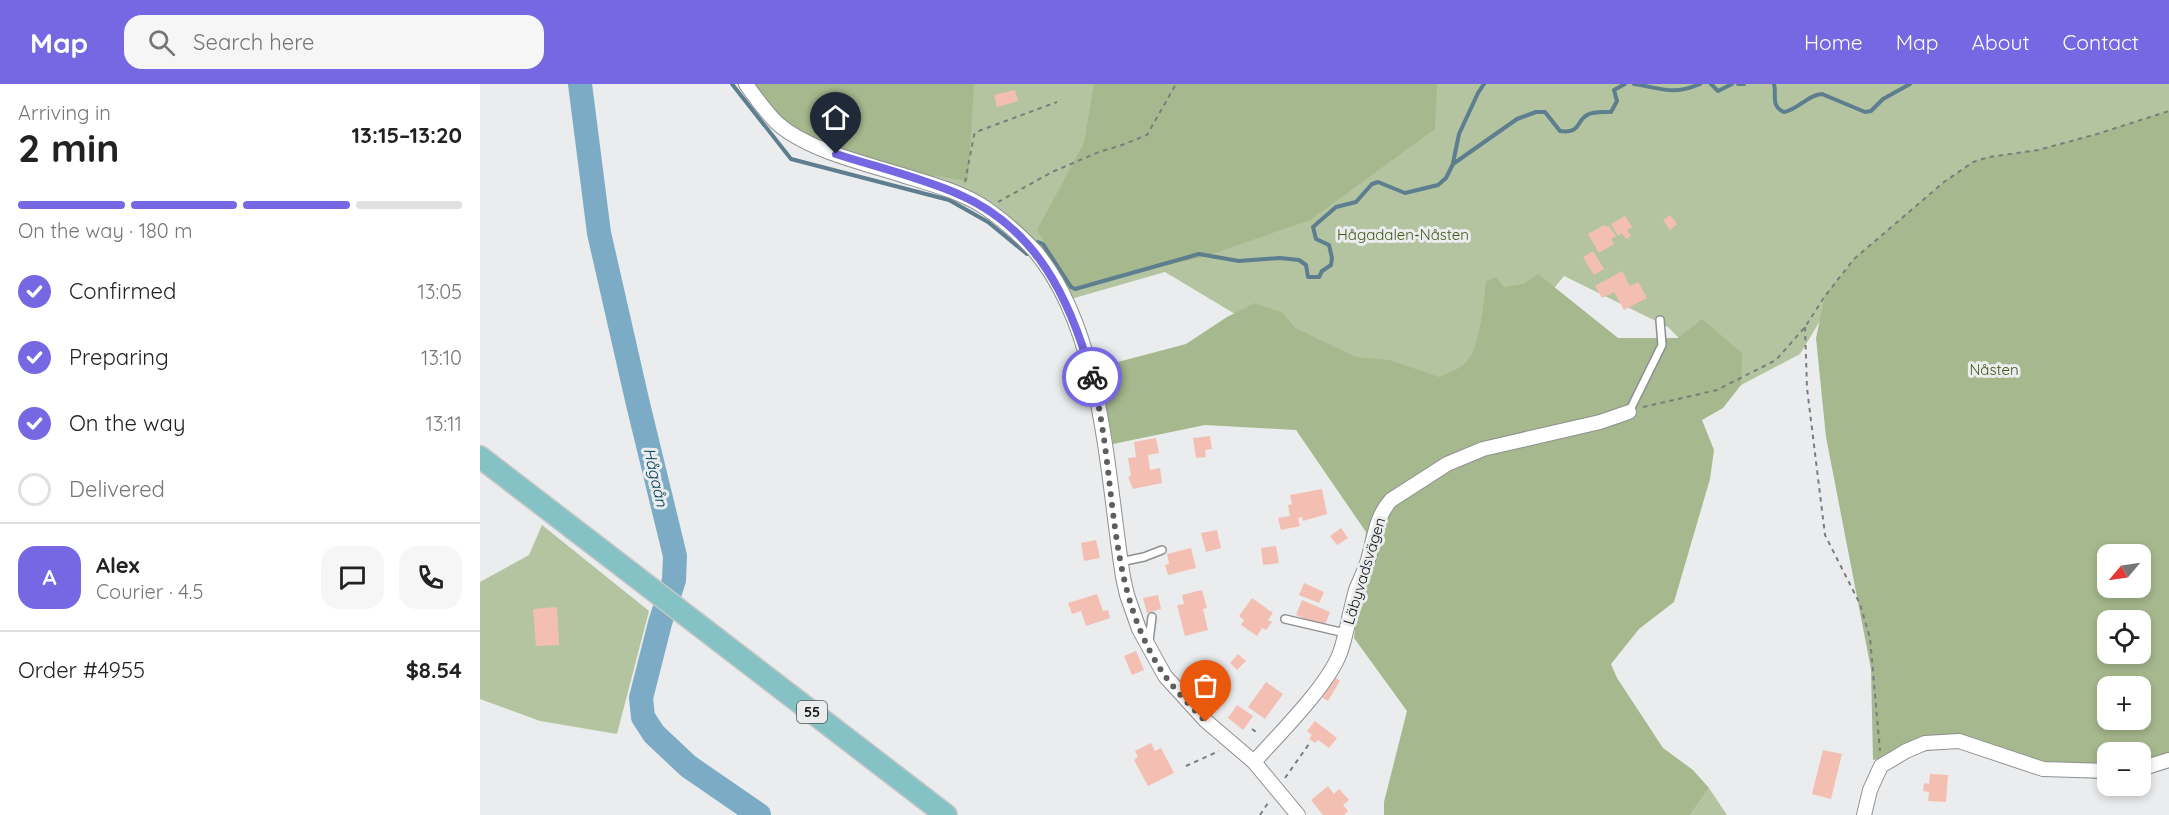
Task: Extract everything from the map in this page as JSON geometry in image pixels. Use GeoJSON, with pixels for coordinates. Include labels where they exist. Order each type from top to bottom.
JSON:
{"type":"FeatureCollection","features":[{"type":"Feature","properties":{"kind":"main road","name":"55"},"geometry":{"type":"LineString","coordinates":[[480,457],[946,815]]}},
{"type":"Feature","properties":{"kind":"street"},"geometry":{"type":"LineString","coordinates":[[746,84],[778,123],[817,148],[962,196],[986,209],[1034,250],[1053,276],[1074,321],[1097,398],[1120,562],[1130,604],[1148,647],[1178,693],[1222,737],[1254,762],[1298,815]]}},
{"type":"Feature","properties":{"kind":"street","name":"Läbyvadsvägen"},"geometry":{"type":"LineString","coordinates":[[1254,762],[1320,685],[1339,655],[1378,522],[1391,500],[1447,464],[1483,449],[1600,422],[1629,412]]}},
{"type":"Feature","properties":{"kind":"street"},"geometry":{"type":"LineString","coordinates":[[1864,815],[1870,790],[1881,766],[1905,751],[1925,743],[1959,741],[2043,769],[2097,771]]}},
{"type":"Feature","properties":{"kind":"street"},"geometry":{"type":"LineString","coordinates":[[2151,766],[2169,760]]}},
{"type":"Feature","properties":{"kind":"lane"},"geometry":{"type":"LineString","coordinates":[[1629,412],[1662,345],[1660,320]]}},
{"type":"Feature","properties":{"kind":"lane"},"geometry":{"type":"LineString","coordinates":[[1120,562],[1162,550]]}},
{"type":"Feature","properties":{"kind":"lane"},"geometry":{"type":"LineString","coordinates":[[1148,647],[1152,617]]}},
{"type":"Feature","properties":{"kind":"lane"},"geometry":{"type":"LineString","coordinates":[[1285,619],[1345,633]]}},
{"type":"Feature","properties":{"kind":"path"},"geometry":{"type":"LineString","coordinates":[[986,209],[1025,185],[1052,172],[1147,135],[1176,84]]}},
{"type":"Feature","properties":{"kind":"path"},"geometry":{"type":"LineString","coordinates":[[962,196],[974,135],[1057,102]]}},
{"type":"Feature","properties":{"kind":"path"},"geometry":{"type":"LineString","coordinates":[[1629,412],[1716,390],[1776,360],[1805,327],[1825,296],[1854,259],[1944,182],[1973,162],[1989,157],[2038,150],[2097,135],[2169,111]]}},
{"type":"Feature","properties":{"kind":"path"},"geometry":{"type":"LineString","coordinates":[[1805,327],[1807,388],[1825,535],[1860,604],[1870,638],[1881,766]]}},
{"type":"Feature","properties":{"kind":"path"},"geometry":{"type":"LineString","coordinates":[[1276,789],[1309,744]]}},
{"type":"Feature","properties":{"kind":"path"},"geometry":{"type":"LineString","coordinates":[[1186,766],[1220,751],[1237,748]]}},
{"type":"Feature","properties":{"kind":"green space","name":"Hågadalen-Nåsten"},"geometry":{"type":"Polygon","coordinates":[[[744,84],[2169,84],[2169,141],[1846,278],[1800,354],[1730,391],[1668,327],[1564,276],[1501,353],[1445,389],[1240,317],[1165,272],[1064,301],[1038,257],[984,211],[744,84]]]}},
{"type":"Feature","properties":{"kind":"green space"},"geometry":{"type":"Polygon","coordinates":[[[746,84],[974,84],[968,181],[873,166],[778,123],[746,84]]]}},
{"type":"Feature","properties":{"kind":"green space"},"geometry":{"type":"Polygon","coordinates":[[[1094,84],[1437,84],[1435,129],[1310,220],[1203,257],[1072,287],[1037,230],[1084,143],[1094,84]]]}},
{"type":"Feature","properties":{"kind":"green space","name":"Nåsten"},"geometry":{"type":"Polygon","coordinates":[[[2169,111],[2169,757],[2151,764],[2151,742],[2097,742],[2097,779],[2040,773],[1958,746],[1873,760],[1871,669],[1826,437],[1816,338],[1825,296],[1854,259],[1944,182],[1973,162],[1989,157],[2038,150],[2169,111]]]}},
{"type":"Feature","properties":{"kind":"green space"},"geometry":{"type":"Polygon","coordinates":[[[1538,274],[1618,338],[1678,338],[1702,319],[1742,353],[1741,385],[1723,408],[1702,420],[1714,450],[1710,479],[1674,602],[1639,629],[1611,664],[1617,678],[1663,748],[1693,770],[1709,788],[1690,815],[1384,815],[1384,802],[1407,711],[1354,638],[1366,532],[1296,430],[1205,425],[1113,444],[1099,367],[1186,344],[1227,317],[1255,303],[1283,313],[1295,328],[1356,357],[1389,360],[1439,377],[1462,366],[1472,353],[1481,322],[1486,281],[1496,277],[1504,287],[1524,284],[1538,274]]]}},
{"type":"Feature","properties":{"kind":"green space"},"geometry":{"type":"Polygon","coordinates":[[[542,525],[649,611],[617,734],[540,721],[480,699],[480,582],[529,555],[542,525]]]}},
{"type":"Feature","properties":{"kind":"green space"},"geometry":{"type":"Polygon","coordinates":[[[1709,788],[1727,815],[1690,815],[1709,788]]]}},
{"type":"Feature","properties":{"kind":"building"},"geometry":{"type":"Polygon","coordinates":[[[1015,90],[1018,101],[997,107],[994,95],[1015,90]]]}},
{"type":"Feature","properties":{"kind":"building"},"geometry":{"type":"Polygon","coordinates":[[[1670,215],[1677,224],[1670,230],[1663,220],[1670,215]]]}},
{"type":"Feature","properties":{"kind":"building"},"geometry":{"type":"Polygon","coordinates":[[[1625,216],[1632,227],[1627,230],[1631,236],[1626,239],[1622,233],[1618,236],[1611,224],[1625,216]]]}},
{"type":"Feature","properties":{"kind":"building"},"geometry":{"type":"Polygon","coordinates":[[[1604,225],[1609,226],[1616,236],[1611,239],[1614,244],[1599,253],[1588,234],[1604,225]]]}},
{"type":"Feature","properties":{"kind":"building"},"geometry":{"type":"Polygon","coordinates":[[[1593,251],[1604,269],[1594,275],[1583,257],[1593,251]]]}},
{"type":"Feature","properties":{"kind":"building"},"geometry":{"type":"Polygon","coordinates":[[[1622,271],[1630,286],[1638,282],[1647,298],[1624,310],[1614,292],[1602,298],[1595,286],[1622,271]]]}},
{"type":"Feature","properties":{"kind":"building"},"geometry":{"type":"Polygon","coordinates":[[[1210,436],[1212,449],[1205,450],[1206,457],[1196,458],[1193,438],[1210,436]]]}},
{"type":"Feature","properties":{"kind":"building"},"geometry":{"type":"Polygon","coordinates":[[[1156,438],[1159,453],[1148,455],[1150,470],[1160,468],[1162,483],[1133,489],[1128,477],[1131,476],[1128,458],[1136,457],[1134,442],[1156,438]]]}},
{"type":"Feature","properties":{"kind":"building"},"geometry":{"type":"Polygon","coordinates":[[[1322,489],[1327,514],[1303,521],[1302,517],[1298,518],[1300,526],[1281,530],[1278,518],[1290,516],[1288,505],[1292,504],[1290,495],[1322,489]]]}},
{"type":"Feature","properties":{"kind":"building"},"geometry":{"type":"Polygon","coordinates":[[[1341,528],[1348,538],[1337,545],[1330,536],[1341,528]]]}},
{"type":"Feature","properties":{"kind":"building"},"geometry":{"type":"Polygon","coordinates":[[[1217,530],[1221,548],[1206,552],[1201,533],[1217,530]]]}},
{"type":"Feature","properties":{"kind":"building"},"geometry":{"type":"Polygon","coordinates":[[[1096,540],[1100,558],[1084,561],[1081,543],[1096,540]]]}},
{"type":"Feature","properties":{"kind":"building"},"geometry":{"type":"Polygon","coordinates":[[[1276,546],[1279,563],[1263,565],[1261,548],[1276,546]]]}},
{"type":"Feature","properties":{"kind":"building"},"geometry":{"type":"Polygon","coordinates":[[[1191,548],[1196,568],[1168,575],[1165,565],[1169,564],[1167,554],[1191,548]]]}},
{"type":"Feature","properties":{"kind":"building"},"geometry":{"type":"Polygon","coordinates":[[[1304,583],[1324,592],[1319,603],[1299,595],[1304,583]]]}},
{"type":"Feature","properties":{"kind":"building"},"geometry":{"type":"Polygon","coordinates":[[[1202,590],[1207,608],[1203,609],[1208,630],[1185,636],[1177,605],[1184,604],[1182,595],[1202,590]]]}},
{"type":"Feature","properties":{"kind":"building"},"geometry":{"type":"Polygon","coordinates":[[[1097,594],[1103,611],[1108,610],[1110,618],[1086,626],[1081,611],[1072,614],[1068,603],[1097,594]]]}},
{"type":"Feature","properties":{"kind":"building"},"geometry":{"type":"Polygon","coordinates":[[[1158,595],[1161,609],[1147,613],[1143,598],[1158,595]]]}},
{"type":"Feature","properties":{"kind":"building"},"geometry":{"type":"Polygon","coordinates":[[[1252,598],[1273,613],[1268,620],[1272,622],[1266,630],[1262,628],[1257,636],[1241,625],[1244,620],[1239,616],[1252,598]]]}},
{"type":"Feature","properties":{"kind":"building"},"geometry":{"type":"Polygon","coordinates":[[[1302,600],[1330,612],[1324,627],[1296,615],[1302,600]]]}},
{"type":"Feature","properties":{"kind":"building"},"geometry":{"type":"Polygon","coordinates":[[[557,607],[559,645],[536,646],[533,609],[557,607]]]}},
{"type":"Feature","properties":{"kind":"building"},"geometry":{"type":"Polygon","coordinates":[[[1136,651],[1144,670],[1132,675],[1124,656],[1136,651]]]}},
{"type":"Feature","properties":{"kind":"building"},"geometry":{"type":"Polygon","coordinates":[[[1238,654],[1246,661],[1237,670],[1230,663],[1238,654]]]}},
{"type":"Feature","properties":{"kind":"building"},"geometry":{"type":"Polygon","coordinates":[[[1333,676],[1340,681],[1328,701],[1320,696],[1333,676]]]}},
{"type":"Feature","properties":{"kind":"building"},"geometry":{"type":"Polygon","coordinates":[[[1266,682],[1283,694],[1265,719],[1248,707],[1266,682]]]}},
{"type":"Feature","properties":{"kind":"building"},"geometry":{"type":"Polygon","coordinates":[[[1237,705],[1253,716],[1243,730],[1228,718],[1237,705]]]}},
{"type":"Feature","properties":{"kind":"building"},"geometry":{"type":"Polygon","coordinates":[[[1315,721],[1337,738],[1329,748],[1318,740],[1315,743],[1309,739],[1312,735],[1307,731],[1315,721]]]}},
{"type":"Feature","properties":{"kind":"building"},"geometry":{"type":"Polygon","coordinates":[[[1151,743],[1155,751],[1161,748],[1174,773],[1148,786],[1134,760],[1138,757],[1135,751],[1151,743]]]}},
{"type":"Feature","properties":{"kind":"building"},"geometry":{"type":"Polygon","coordinates":[[[1823,750],[1842,754],[1831,799],[1812,794],[1823,750]]]}},
{"type":"Feature","properties":{"kind":"building"},"geometry":{"type":"Polygon","coordinates":[[[1930,774],[1948,775],[1946,802],[1928,801],[1929,792],[1923,791],[1924,783],[1929,784],[1930,774]]]}},
{"type":"Feature","properties":{"kind":"building"},"geometry":{"type":"Polygon","coordinates":[[[1328,786],[1334,794],[1339,789],[1349,800],[1343,805],[1348,811],[1344,815],[1323,815],[1311,800],[1328,786]]]}},
{"type":"Feature","properties":{"kind":"waterway","name":"Hågaån"},"geometry":{"type":"LineString","coordinates":[[580,84],[599,233],[675,556],[674,580],[660,623],[641,698],[643,717],[654,734],[688,766],[759,815]]}},
{"type":"Feature","properties":{"kind":"waterway"},"geometry":{"type":"LineString","coordinates":[[732,84],[791,159],[949,200],[988,222],[1027,254]]}},
{"type":"Feature","properties":{"kind":"waterway"},"geometry":{"type":"LineString","coordinates":[[1453,163],[1459,134],[1484,84]]}},
{"type":"Feature","properties":{"kind":"waterway"},"geometry":{"type":"LineString","coordinates":[[1038,242],[1043,244],[1071,287],[1075,289],[1199,254],[1239,261],[1280,258],[1299,260],[1306,265],[1308,277],[1319,277],[1322,271],[1331,265],[1332,258],[1329,245],[1316,239],[1313,227],[1336,207],[1356,202],[1372,184],[1378,182],[1405,193],[1438,185],[1446,178],[1453,164],[1517,119],[1536,112],[1545,112],[1560,131],[1572,131],[1589,114],[1611,112],[1617,101],[1614,90],[1625,84]]}},
{"type":"Feature","properties":{"kind":"waterway"},"geometry":{"type":"LineString","coordinates":[[1634,84],[1674,90],[1700,84]]}},
{"type":"Feature","properties":{"kind":"waterway"},"geometry":{"type":"LineString","coordinates":[[1711,84],[1718,91],[1732,84]]}},
{"type":"Feature","properties":{"kind":"waterway"},"geometry":{"type":"LineString","coordinates":[[1738,84],[1744,84]]}},
{"type":"Feature","properties":{"kind":"waterway"},"geometry":{"type":"LineString","coordinates":[[1774,84],[1775,103],[1784,112],[1822,94],[1865,112],[1871,111],[1883,99],[1910,84]]}},
{"type":"Feature","properties":{"kind":"way so far"},"geometry":{"type":"LineString","coordinates":[[1092,377],[1123,577],[1132,612],[1155,662],[1178,693],[1206,722]]}},
{"type":"Feature","properties":{"kind":"route"},"geometry":{"type":"LineString","coordinates":[[836,154],[945,189],[973,201],[1008,226],[1034,250],[1053,276],[1072,315],[1092,377]]}}]}
